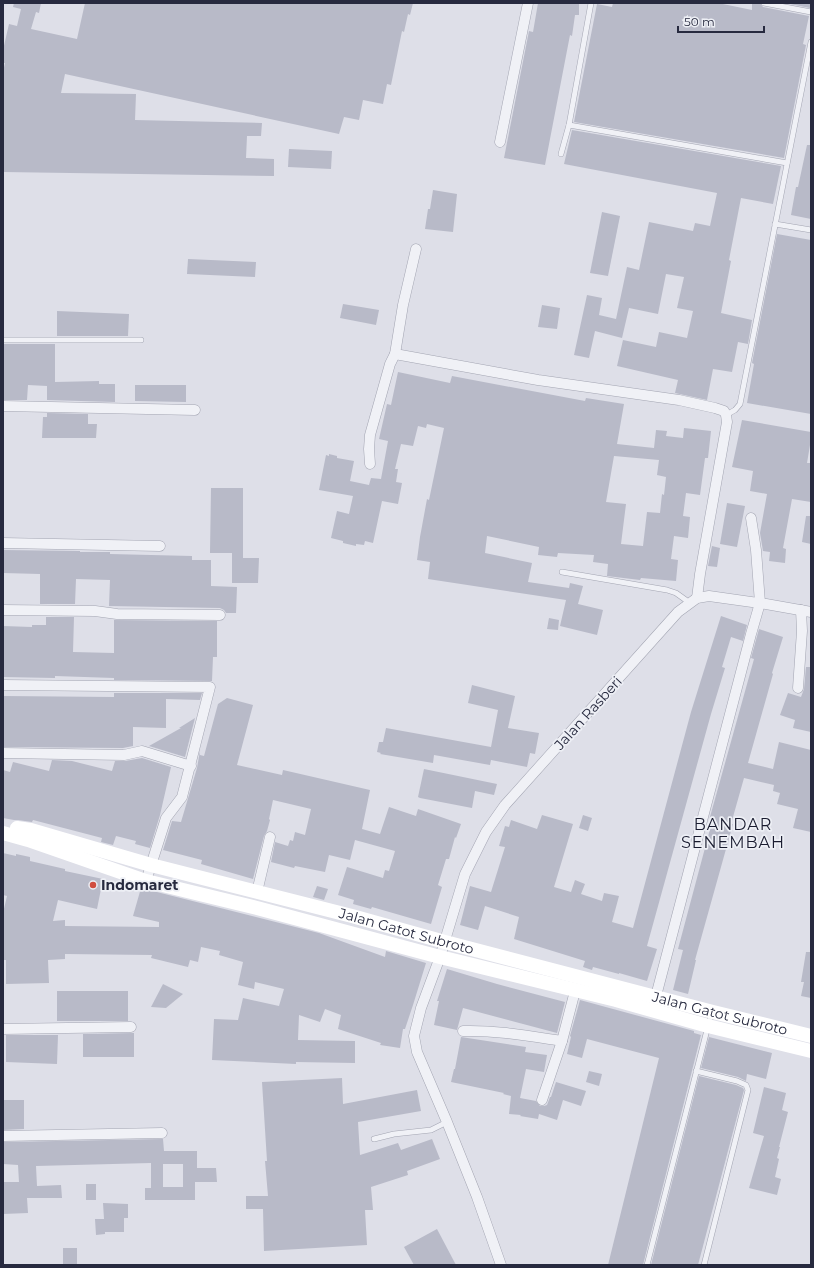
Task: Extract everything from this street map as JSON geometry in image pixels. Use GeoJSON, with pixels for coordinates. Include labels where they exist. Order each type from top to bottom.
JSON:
{"type":"FeatureCollection","features":[{"type":"Feature","properties":{"kind":"main road","name":"Jalan Gatot Subroto"},"geometry":{"type":"LineString","coordinates":[[3,825],[30,835],[151,864],[713,1012],[811,1036]]}},
{"type":"Feature","properties":{"kind":"main road"},"geometry":{"type":"LineString","coordinates":[[3,833],[30,835],[146,881],[257,908],[440,957],[616,1000],[708,1026],[811,1051]]}},
{"type":"Feature","properties":{"kind":"street"},"geometry":{"type":"LineString","coordinates":[[500,142],[528,3]]}},
{"type":"Feature","properties":{"kind":"street"},"geometry":{"type":"LineString","coordinates":[[370,464],[370,435],[394,354],[416,249]]}},
{"type":"Feature","properties":{"kind":"street"},"geometry":{"type":"LineString","coordinates":[[394,354],[538,380],[679,400],[724,411],[727,422],[700,574],[693,601]]}},
{"type":"Feature","properties":{"kind":"street"},"geometry":{"type":"LineString","coordinates":[[3,406],[195,410]]}},
{"type":"Feature","properties":{"kind":"street"},"geometry":{"type":"LineString","coordinates":[[656,996],[760,603],[756,550],[751,518]]}},
{"type":"Feature","properties":{"kind":"street"},"geometry":{"type":"LineString","coordinates":[[3,543],[160,546]]}},
{"type":"Feature","properties":{"kind":"street"},"geometry":{"type":"LineString","coordinates":[[693,601],[709,596],[806,611],[802,631],[798,688]]}},
{"type":"Feature","properties":{"kind":"street","name":"Jalan Rasberi"},"geometry":{"type":"LineString","coordinates":[[501,1265],[477,1197],[417,1052],[414,1036],[421,1008],[445,942],[465,874],[474,853],[489,827],[505,805],[678,612],[693,601]]}},
{"type":"Feature","properties":{"kind":"street"},"geometry":{"type":"LineString","coordinates":[[3,610],[95,611],[117,614],[220,615]]}},
{"type":"Feature","properties":{"kind":"street"},"geometry":{"type":"LineString","coordinates":[[3,685],[210,687],[182,797],[166,818],[146,881]]}},
{"type":"Feature","properties":{"kind":"street"},"geometry":{"type":"LineString","coordinates":[[3,753],[124,755],[142,751],[191,766]]}},
{"type":"Feature","properties":{"kind":"street"},"geometry":{"type":"LineString","coordinates":[[257,892],[270,837]]}},
{"type":"Feature","properties":{"kind":"street"},"geometry":{"type":"LineString","coordinates":[[542,1100],[562,1041],[575,991]]}},
{"type":"Feature","properties":{"kind":"street"},"geometry":{"type":"LineString","coordinates":[[3,1029],[131,1027]]}},
{"type":"Feature","properties":{"kind":"street"},"geometry":{"type":"LineString","coordinates":[[463,1031],[511,1033],[562,1041]]}},
{"type":"Feature","properties":{"kind":"street"},"geometry":{"type":"LineString","coordinates":[[3,1136],[162,1133]]}},
{"type":"Feature","properties":{"kind":"lane"},"geometry":{"type":"LineString","coordinates":[[561,154],[569,125],[591,3]]}},
{"type":"Feature","properties":{"kind":"lane"},"geometry":{"type":"LineString","coordinates":[[764,3],[811,12]]}},
{"type":"Feature","properties":{"kind":"lane"},"geometry":{"type":"LineString","coordinates":[[726,415],[735,410],[740,404],[787,163],[808,70],[811,42]]}},
{"type":"Feature","properties":{"kind":"lane"},"geometry":{"type":"LineString","coordinates":[[569,125],[787,163]]}},
{"type":"Feature","properties":{"kind":"lane"},"geometry":{"type":"LineString","coordinates":[[775,224],[811,230]]}},
{"type":"Feature","properties":{"kind":"lane"},"geometry":{"type":"LineString","coordinates":[[3,340],[141,340]]}},
{"type":"Feature","properties":{"kind":"lane"},"geometry":{"type":"LineString","coordinates":[[562,572],[595,579],[667,590],[693,601]]}},
{"type":"Feature","properties":{"kind":"lane"},"geometry":{"type":"LineString","coordinates":[[647,1265],[696,1070],[713,1012]]}},
{"type":"Feature","properties":{"kind":"lane"},"geometry":{"type":"LineString","coordinates":[[696,1070],[737,1081],[746,1085],[748,1090],[704,1265]]}},
{"type":"Feature","properties":{"kind":"lane"},"geometry":{"type":"LineString","coordinates":[[374,1139],[394,1134],[430,1130],[447,1122]]}},
{"type":"Feature","properties":{"kind":"building"},"geometry":{"type":"Polygon","coordinates":[[[14,3],[41,3],[39,13],[36,12],[31,29],[77,39],[85,3],[413,3],[410,15],[408,14],[404,32],[402,31],[391,85],[387,84],[383,104],[363,100],[359,120],[344,117],[339,134],[65,74],[61,93],[136,94],[135,120],[262,123],[261,136],[247,136],[246,158],[274,159],[274,176],[3,172],[3,72],[5,63],[3,63],[3,50],[9,24],[17,26],[21,9],[13,7],[14,3]]]}},
{"type":"Feature","properties":{"kind":"building"},"geometry":{"type":"Polygon","coordinates":[[[538,3],[579,3],[579,15],[575,15],[572,36],[570,35],[545,165],[504,158],[529,31],[533,32],[538,3]]]}},
{"type":"Feature","properties":{"kind":"building"},"geometry":{"type":"Polygon","coordinates":[[[613,3],[718,3],[752,10],[752,3],[760,3],[763,7],[809,16],[803,44],[806,45],[784,158],[574,122],[597,4],[612,7],[613,3]]]}},
{"type":"Feature","properties":{"kind":"building"},"geometry":{"type":"Polygon","coordinates":[[[785,3],[811,3],[811,4],[810,8],[785,3]]]}},
{"type":"Feature","properties":{"kind":"building"},"geometry":{"type":"Polygon","coordinates":[[[572,130],[781,166],[773,204],[741,198],[721,313],[752,320],[748,344],[738,342],[732,372],[713,369],[707,400],[675,393],[678,380],[617,366],[623,340],[656,347],[659,332],[687,338],[693,311],[677,308],[684,277],[666,274],[658,314],[629,308],[622,338],[595,331],[589,358],[574,355],[587,295],[602,298],[599,315],[616,319],[627,267],[639,270],[649,222],[693,231],[695,223],[710,226],[717,193],[564,164],[572,130]]]}},
{"type":"Feature","properties":{"kind":"building"},"geometry":{"type":"Polygon","coordinates":[[[807,145],[811,145],[811,219],[791,215],[796,187],[798,187],[807,145]]]}},
{"type":"Feature","properties":{"kind":"building"},"geometry":{"type":"Polygon","coordinates":[[[289,149],[332,151],[331,169],[288,167],[289,149]]]}},
{"type":"Feature","properties":{"kind":"building"},"geometry":{"type":"Polygon","coordinates":[[[433,190],[457,194],[453,232],[425,229],[433,190]]]}},
{"type":"Feature","properties":{"kind":"building"},"geometry":{"type":"Polygon","coordinates":[[[602,212],[620,216],[608,276],[590,273],[602,212]]]}},
{"type":"Feature","properties":{"kind":"building"},"geometry":{"type":"Polygon","coordinates":[[[777,234],[811,240],[811,414],[747,403],[754,364],[752,363],[777,234]]]}},
{"type":"Feature","properties":{"kind":"building"},"geometry":{"type":"Polygon","coordinates":[[[188,259],[256,262],[255,277],[187,274],[188,259]]]}},
{"type":"Feature","properties":{"kind":"building"},"geometry":{"type":"Polygon","coordinates":[[[343,304],[379,310],[376,325],[340,318],[343,304]]]}},
{"type":"Feature","properties":{"kind":"building"},"geometry":{"type":"Polygon","coordinates":[[[542,305],[560,308],[557,329],[538,327],[542,305]]]}},
{"type":"Feature","properties":{"kind":"building"},"geometry":{"type":"Polygon","coordinates":[[[57,311],[129,314],[128,336],[57,336],[57,311]]]}},
{"type":"Feature","properties":{"kind":"building"},"geometry":{"type":"Polygon","coordinates":[[[3,344],[55,344],[55,382],[99,381],[99,384],[115,384],[115,402],[47,400],[47,386],[28,385],[27,400],[3,400],[3,344]]]}},
{"type":"Feature","properties":{"kind":"building"},"geometry":{"type":"Polygon","coordinates":[[[398,372],[450,383],[452,376],[585,401],[586,398],[624,404],[617,444],[654,448],[656,430],[667,431],[666,436],[683,438],[684,428],[711,431],[708,458],[705,458],[700,495],[686,493],[683,516],[690,517],[688,538],[674,536],[671,559],[678,560],[676,581],[641,578],[640,580],[607,576],[608,564],[593,562],[594,555],[558,553],[557,557],[538,555],[539,547],[487,536],[485,553],[532,563],[528,582],[569,588],[570,583],[583,586],[578,604],[603,610],[597,635],[560,626],[566,600],[428,579],[430,562],[417,560],[427,499],[429,500],[444,428],[427,424],[426,428],[418,426],[413,446],[401,444],[395,469],[398,469],[396,482],[402,483],[398,504],[382,501],[373,543],[365,541],[364,545],[356,544],[356,546],[331,538],[337,511],[349,514],[353,496],[319,490],[326,455],[329,456],[329,454],[337,456],[337,458],[354,461],[350,481],[369,485],[371,478],[381,479],[388,441],[379,439],[387,404],[391,405],[398,372]],[[614,456],[606,502],[626,504],[621,544],[643,546],[647,512],[660,513],[666,477],[657,475],[659,460],[614,456]]]}},
{"type":"Feature","properties":{"kind":"building"},"geometry":{"type":"Polygon","coordinates":[[[135,385],[186,385],[186,402],[135,401],[135,385]]]}},
{"type":"Feature","properties":{"kind":"building"},"geometry":{"type":"Polygon","coordinates":[[[47,413],[88,414],[88,424],[97,424],[96,438],[42,438],[43,417],[47,417],[47,413]]]}},
{"type":"Feature","properties":{"kind":"building"},"geometry":{"type":"Polygon","coordinates":[[[742,420],[811,432],[811,445],[807,463],[811,463],[811,502],[792,499],[783,548],[786,549],[785,563],[769,561],[770,552],[763,551],[760,533],[767,494],[750,491],[753,471],[732,467],[742,420]]]}},
{"type":"Feature","properties":{"kind":"building"},"geometry":{"type":"Polygon","coordinates":[[[211,488],[243,488],[243,558],[259,558],[258,583],[232,583],[232,553],[210,553],[211,488]]]}},
{"type":"Feature","properties":{"kind":"building"},"geometry":{"type":"Polygon","coordinates":[[[727,503],[745,506],[737,547],[720,544],[727,503]]]}},
{"type":"Feature","properties":{"kind":"building"},"geometry":{"type":"Polygon","coordinates":[[[806,516],[811,516],[811,544],[802,542],[806,516]]]}},
{"type":"Feature","properties":{"kind":"building"},"geometry":{"type":"Polygon","coordinates":[[[712,546],[720,548],[717,567],[708,566],[712,546]]]}},
{"type":"Feature","properties":{"kind":"building"},"geometry":{"type":"Polygon","coordinates":[[[3,550],[110,552],[110,554],[192,556],[192,560],[211,560],[211,586],[237,587],[236,613],[226,613],[220,608],[109,606],[110,580],[76,579],[75,604],[40,604],[40,574],[3,573],[3,550]]]}},
{"type":"Feature","properties":{"kind":"building"},"geometry":{"type":"Polygon","coordinates":[[[721,616],[747,625],[743,641],[731,637],[722,667],[725,668],[647,946],[657,949],[647,981],[593,967],[592,970],[583,967],[585,961],[514,939],[519,917],[485,906],[478,930],[460,925],[470,886],[491,892],[505,847],[499,846],[505,826],[509,827],[511,820],[537,829],[542,815],[573,824],[554,887],[571,892],[575,880],[585,884],[581,894],[602,901],[604,893],[619,896],[612,922],[633,928],[691,712],[721,616]]]}},
{"type":"Feature","properties":{"kind":"building"},"geometry":{"type":"Polygon","coordinates":[[[46,617],[74,617],[73,652],[114,653],[114,620],[217,621],[217,657],[213,657],[212,681],[114,680],[114,678],[55,676],[55,678],[3,677],[3,626],[32,627],[32,625],[46,625],[46,617]]]}},
{"type":"Feature","properties":{"kind":"building"},"geometry":{"type":"Polygon","coordinates":[[[549,618],[559,620],[558,630],[547,629],[549,618]]]}},
{"type":"Feature","properties":{"kind":"building"},"geometry":{"type":"Polygon","coordinates":[[[759,629],[783,637],[748,763],[773,769],[779,742],[811,750],[811,832],[793,828],[798,809],[777,804],[780,793],[773,791],[774,785],[744,778],[731,824],[733,824],[695,960],[688,994],[673,990],[683,950],[678,949],[713,818],[710,817],[754,659],[751,658],[759,629]]]}},
{"type":"Feature","properties":{"kind":"building"},"geometry":{"type":"Polygon","coordinates":[[[806,667],[811,667],[811,732],[793,728],[795,720],[780,715],[788,693],[801,697],[804,689],[806,667]]]}},
{"type":"Feature","properties":{"kind":"building"},"geometry":{"type":"Polygon","coordinates":[[[472,685],[515,696],[508,728],[539,733],[535,754],[530,753],[527,767],[491,760],[490,765],[434,755],[433,763],[380,754],[381,753],[377,752],[379,742],[383,742],[386,728],[491,747],[498,710],[468,703],[472,685]]]}},
{"type":"Feature","properties":{"kind":"building"},"geometry":{"type":"Polygon","coordinates":[[[114,693],[202,693],[200,700],[166,699],[166,728],[133,727],[133,746],[123,748],[3,747],[3,696],[114,697],[114,693]]]}},
{"type":"Feature","properties":{"kind":"building"},"geometry":{"type":"Polygon","coordinates":[[[227,698],[253,705],[237,765],[282,775],[283,770],[370,790],[362,829],[380,834],[389,807],[416,816],[418,809],[461,824],[456,838],[455,837],[449,859],[446,859],[438,885],[442,887],[431,924],[372,907],[371,909],[353,904],[354,900],[338,895],[347,867],[383,878],[385,870],[389,871],[395,851],[355,840],[350,860],[329,855],[325,872],[295,866],[294,868],[271,862],[275,842],[288,846],[290,840],[293,841],[295,832],[305,835],[311,809],[273,800],[270,820],[264,836],[253,879],[201,864],[202,860],[163,850],[172,821],[181,822],[197,768],[200,751],[200,755],[204,756],[218,704],[227,698]]]}},
{"type":"Feature","properties":{"kind":"building"},"geometry":{"type":"Polygon","coordinates":[[[195,718],[185,757],[149,746],[181,728],[179,728],[195,718]]]}},
{"type":"Feature","properties":{"kind":"building"},"geometry":{"type":"Polygon","coordinates":[[[142,758],[171,767],[160,815],[150,848],[135,844],[136,841],[116,836],[113,845],[101,842],[102,838],[33,820],[32,822],[3,818],[3,770],[10,772],[13,762],[49,771],[52,760],[72,761],[112,771],[115,761],[142,758]]]}},
{"type":"Feature","properties":{"kind":"building"},"geometry":{"type":"Polygon","coordinates":[[[424,769],[497,784],[494,795],[475,791],[472,808],[420,798],[418,797],[424,769]]]}},
{"type":"Feature","properties":{"kind":"building"},"geometry":{"type":"Polygon","coordinates":[[[583,815],[592,818],[588,831],[579,828],[583,815]]]}},
{"type":"Feature","properties":{"kind":"building"},"geometry":{"type":"Polygon","coordinates":[[[3,853],[30,857],[30,861],[65,869],[65,871],[103,879],[97,909],[58,900],[53,921],[65,920],[65,926],[159,927],[159,922],[133,916],[141,888],[319,933],[385,957],[386,951],[426,963],[405,1029],[403,1029],[400,1048],[380,1045],[381,1043],[338,1029],[341,1015],[325,1009],[320,1022],[299,1015],[298,1040],[355,1041],[355,1063],[296,1062],[296,1064],[212,1060],[214,1019],[238,1020],[243,998],[279,1006],[284,989],[255,982],[254,989],[238,985],[243,962],[219,955],[220,951],[201,947],[198,962],[190,960],[188,967],[151,958],[152,955],[65,954],[65,959],[48,960],[49,983],[6,984],[6,960],[3,960],[3,913],[7,896],[3,895],[3,853]]]}},
{"type":"Feature","properties":{"kind":"building"},"geometry":{"type":"Polygon","coordinates":[[[317,886],[328,889],[324,900],[313,897],[317,886]]]}},
{"type":"Feature","properties":{"kind":"building"},"geometry":{"type":"Polygon","coordinates":[[[806,952],[811,952],[811,998],[801,996],[804,982],[801,982],[806,952]]]}},
{"type":"Feature","properties":{"kind":"building"},"geometry":{"type":"Polygon","coordinates":[[[447,969],[565,1002],[557,1033],[463,1008],[457,1030],[434,1025],[439,1001],[437,1001],[447,969]]]}},
{"type":"Feature","properties":{"kind":"building"},"geometry":{"type":"Polygon","coordinates":[[[163,984],[183,994],[166,1008],[151,1007],[163,984]]]}},
{"type":"Feature","properties":{"kind":"building"},"geometry":{"type":"Polygon","coordinates":[[[57,991],[128,991],[128,1021],[57,1021],[57,991]]]}},
{"type":"Feature","properties":{"kind":"building"},"geometry":{"type":"Polygon","coordinates":[[[580,1000],[694,1031],[694,1033],[701,1035],[643,1265],[608,1265],[659,1058],[587,1039],[582,1058],[567,1054],[570,1036],[580,1000]]]}},
{"type":"Feature","properties":{"kind":"building"},"geometry":{"type":"Polygon","coordinates":[[[134,1033],[134,1057],[83,1057],[83,1034],[134,1033]]]}},
{"type":"Feature","properties":{"kind":"building"},"geometry":{"type":"Polygon","coordinates":[[[6,1035],[58,1035],[57,1064],[6,1062],[6,1035]]]}},
{"type":"Feature","properties":{"kind":"building"},"geometry":{"type":"Polygon","coordinates":[[[461,1037],[526,1047],[525,1052],[547,1055],[544,1072],[526,1069],[520,1098],[536,1101],[540,1106],[547,1105],[556,1082],[586,1091],[581,1106],[563,1100],[557,1120],[539,1114],[538,1119],[509,1114],[511,1096],[503,1094],[504,1093],[451,1082],[461,1037]]]}},
{"type":"Feature","properties":{"kind":"building"},"geometry":{"type":"Polygon","coordinates":[[[709,1037],[772,1053],[766,1079],[747,1074],[746,1081],[738,1077],[701,1068],[709,1037]]]}},
{"type":"Feature","properties":{"kind":"building"},"geometry":{"type":"Polygon","coordinates":[[[589,1071],[602,1074],[599,1086],[586,1082],[589,1071]]]}},
{"type":"Feature","properties":{"kind":"building"},"geometry":{"type":"Polygon","coordinates":[[[699,1076],[736,1085],[744,1090],[698,1265],[651,1265],[699,1076]]]}},
{"type":"Feature","properties":{"kind":"building"},"geometry":{"type":"Polygon","coordinates":[[[342,1078],[343,1104],[417,1090],[421,1111],[358,1122],[360,1155],[398,1143],[401,1150],[432,1139],[440,1159],[407,1171],[408,1175],[371,1187],[373,1210],[365,1210],[367,1245],[264,1251],[263,1209],[246,1209],[246,1196],[268,1196],[262,1082],[342,1078]]]}},
{"type":"Feature","properties":{"kind":"building"},"geometry":{"type":"Polygon","coordinates":[[[764,1087],[786,1093],[782,1110],[788,1112],[777,1158],[779,1159],[775,1177],[781,1179],[777,1195],[749,1188],[764,1136],[753,1133],[764,1087]]]}},
{"type":"Feature","properties":{"kind":"building"},"geometry":{"type":"Polygon","coordinates":[[[3,1100],[24,1100],[24,1129],[3,1130],[3,1100]]]}},
{"type":"Feature","properties":{"kind":"building"},"geometry":{"type":"Polygon","coordinates":[[[163,1139],[164,1151],[197,1151],[197,1168],[216,1168],[217,1182],[195,1182],[195,1200],[145,1200],[145,1188],[151,1188],[151,1163],[36,1166],[37,1186],[61,1185],[62,1198],[27,1198],[28,1213],[3,1214],[3,1182],[19,1182],[18,1165],[3,1164],[3,1142],[163,1139]],[[163,1164],[163,1187],[183,1187],[183,1164],[163,1164]]]}},
{"type":"Feature","properties":{"kind":"building"},"geometry":{"type":"Polygon","coordinates":[[[86,1184],[96,1184],[96,1200],[86,1200],[86,1184]]]}},
{"type":"Feature","properties":{"kind":"building"},"geometry":{"type":"Polygon","coordinates":[[[103,1203],[128,1204],[128,1218],[124,1218],[124,1232],[105,1232],[105,1234],[96,1235],[95,1219],[104,1219],[103,1203]]]}},
{"type":"Feature","properties":{"kind":"building"},"geometry":{"type":"Polygon","coordinates":[[[437,1229],[456,1265],[414,1265],[404,1247],[437,1229]]]}},
{"type":"Feature","properties":{"kind":"building"},"geometry":{"type":"Polygon","coordinates":[[[63,1248],[77,1248],[77,1265],[63,1265],[63,1248]]]}},
{"type":"Feature","properties":{"kind":"place","name":"Indomaret"},"geometry":{"type":"Point","coordinates":[93,885]}},
{"type":"Feature","properties":{"kind":"district","name":"BANDAR SENEMBAH"},"geometry":{"type":"Point","coordinates":[733,833]}}]}
